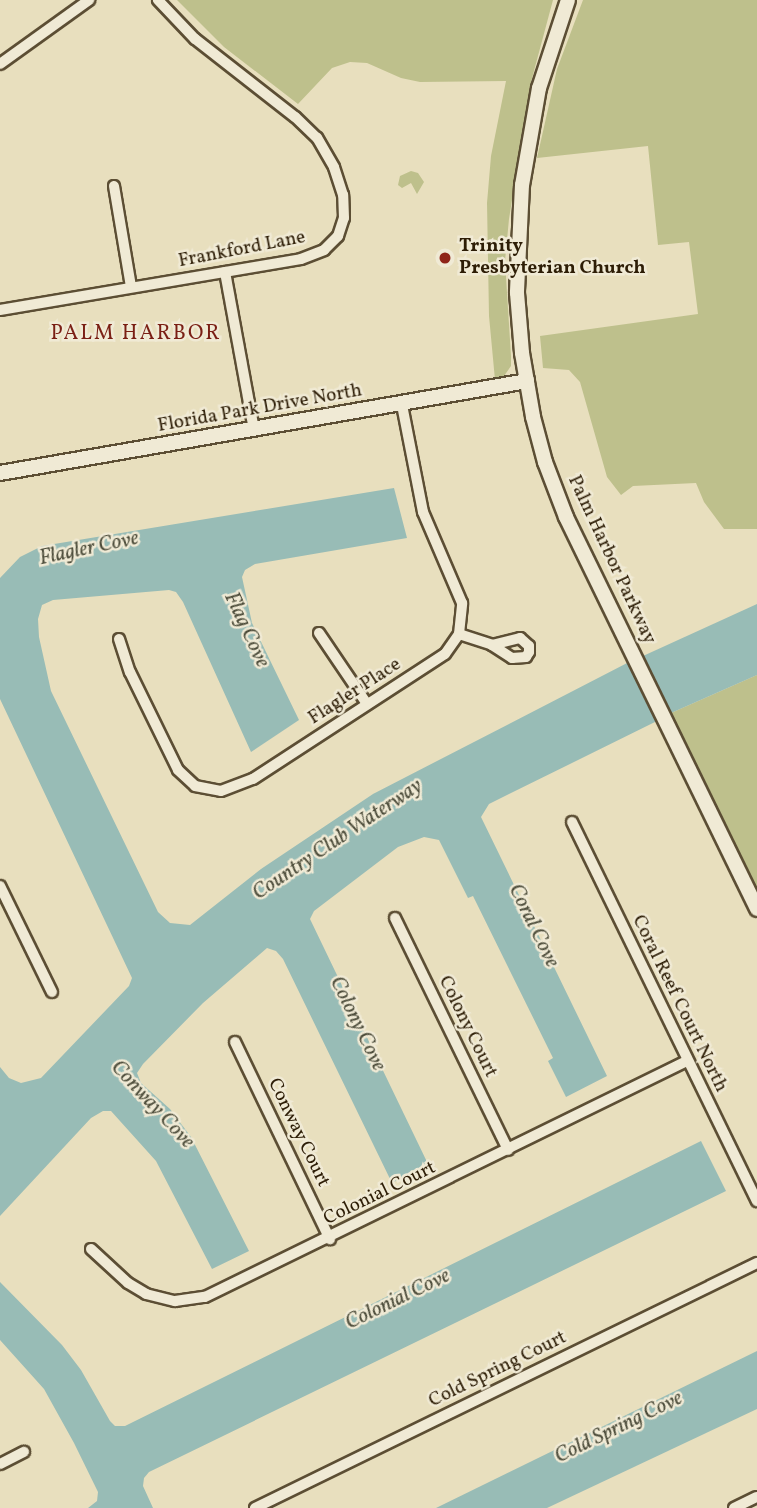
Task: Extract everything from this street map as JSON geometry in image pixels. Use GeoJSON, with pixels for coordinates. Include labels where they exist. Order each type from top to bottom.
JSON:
{"type":"FeatureCollection","features":[{"type":"Feature","properties":{"kind":"street"},"geometry":{"type":"LineString","coordinates":[[0,64],[89,0]]}},
{"type":"Feature","properties":{"kind":"street","name":"Frankford Lane"},"geometry":{"type":"LineString","coordinates":[[0,310],[301,259],[329,247],[338,236],[343,224],[341,188],[326,151],[311,131],[195,39],[158,0]]}},
{"type":"Feature","properties":{"kind":"street","name":"Palm Harbor Parkway"},"geometry":{"type":"LineString","coordinates":[[568,0],[539,88],[522,185],[517,293],[527,381],[539,439],[555,491],[757,909]]}},
{"type":"Feature","properties":{"kind":"street"},"geometry":{"type":"LineString","coordinates":[[114,186],[131,288]]}},
{"type":"Feature","properties":{"kind":"street"},"geometry":{"type":"LineString","coordinates":[[225,272],[254,430]]}},
{"type":"Feature","properties":{"kind":"street","name":"Florida Park Drive North"},"geometry":{"type":"LineString","coordinates":[[0,473],[402,405],[527,381]]}},
{"type":"Feature","properties":{"kind":"street"},"geometry":{"type":"LineString","coordinates":[[402,405],[423,512],[461,598],[463,617],[459,634],[492,645]]}},
{"type":"Feature","properties":{"kind":"street"},"geometry":{"type":"LineString","coordinates":[[319,633],[367,704]]}},
{"type":"Feature","properties":{"kind":"street","name":"Flagler Place"},"geometry":{"type":"LineString","coordinates":[[119,639],[130,672],[173,762],[183,776],[203,789],[229,790],[245,784],[445,654],[459,634]]}},
{"type":"Feature","properties":{"kind":"street","name":"Coral Reef Court North"},"geometry":{"type":"LineString","coordinates":[[572,822],[687,1061],[752,1180],[757,1201]]}},
{"type":"Feature","properties":{"kind":"street"},"geometry":{"type":"LineString","coordinates":[[0,886],[52,992]]}},
{"type":"Feature","properties":{"kind":"street","name":"Colony Court"},"geometry":{"type":"LineString","coordinates":[[395,918],[508,1150]]}},
{"type":"Feature","properties":{"kind":"street","name":"Conway Court"},"geometry":{"type":"LineString","coordinates":[[235,1042],[331,1239]]}},
{"type":"Feature","properties":{"kind":"street","name":"Colonial Court"},"geometry":{"type":"LineString","coordinates":[[90,1249],[128,1283],[146,1294],[167,1300],[189,1301],[223,1291],[687,1061]]}},
{"type":"Feature","properties":{"kind":"street","name":"Cold Spring Court"},"geometry":{"type":"LineString","coordinates":[[255,1508],[757,1263]]}},
{"type":"Feature","properties":{"kind":"street"},"geometry":{"type":"LineString","coordinates":[[0,1464],[24,1452]]}},
{"type":"Feature","properties":{"kind":"street"},"geometry":{"type":"LineString","coordinates":[[734,1508],[757,1497]]}},
{"type":"Feature","properties":{"kind":"green space"},"geometry":{"type":"Polygon","coordinates":[[[177,0],[553,0],[531,82],[509,219],[505,261],[511,366],[504,376],[495,380],[489,316],[487,203],[491,156],[506,81],[420,82],[401,78],[367,63],[350,62],[332,68],[298,104],[224,47],[177,0]]]}},
{"type":"Feature","properties":{"kind":"green space"},"geometry":{"type":"Polygon","coordinates":[[[583,0],[757,0],[757,529],[724,529],[704,502],[696,483],[633,486],[621,495],[607,477],[580,382],[569,370],[543,368],[540,336],[698,314],[689,242],[658,245],[648,146],[537,158],[557,69],[583,0]]]}},
{"type":"Feature","properties":{"kind":"green space"},"geometry":{"type":"Polygon","coordinates":[[[411,171],[418,173],[424,182],[417,194],[411,183],[402,188],[398,185],[400,176],[411,171]]]}},
{"type":"Feature","properties":{"kind":"green space"},"geometry":{"type":"Polygon","coordinates":[[[757,675],[757,888],[671,713],[757,675]]]}},
{"type":"Feature","properties":{"kind":"water"},"geometry":{"type":"Polygon","coordinates":[[[394,488],[407,538],[255,564],[245,570],[242,577],[252,623],[299,720],[251,752],[176,592],[169,590],[53,600],[42,605],[38,619],[39,637],[51,691],[158,912],[170,923],[190,925],[261,869],[373,794],[631,661],[659,720],[489,804],[481,817],[607,1076],[566,1097],[548,1061],[553,1058],[473,896],[468,898],[439,840],[424,837],[398,847],[314,911],[310,919],[428,1164],[392,1183],[283,959],[276,951],[267,948],[203,1003],[137,1073],[141,1083],[170,1109],[191,1137],[249,1251],[212,1269],[156,1161],[111,1111],[103,1111],[91,1118],[0,1216],[0,1067],[9,1078],[21,1083],[41,1078],[129,986],[132,978],[0,699],[0,578],[20,557],[42,546],[394,488]]]}},
{"type":"Feature","properties":{"kind":"water"},"geometry":{"type":"Polygon","coordinates":[[[757,604],[757,675],[671,713],[643,656],[757,604]]]}},
{"type":"Feature","properties":{"kind":"water","name":"Colonial Cove"},"geometry":{"type":"Polygon","coordinates":[[[701,1141],[726,1191],[149,1472],[144,1478],[143,1486],[153,1508],[88,1508],[97,1501],[98,1492],[74,1443],[44,1389],[0,1340],[0,1282],[62,1345],[81,1370],[110,1421],[115,1426],[125,1426],[701,1141]]]}},
{"type":"Feature","properties":{"kind":"water","name":"Cold Spring Cove"},"geometry":{"type":"Polygon","coordinates":[[[757,1351],[757,1409],[547,1508],[436,1508],[757,1351]]]}},
{"type":"Feature","properties":{"kind":"place","name":"Trinity Presbyterian Church"},"geometry":{"type":"Point","coordinates":[445,258]}},
{"type":"Feature","properties":{"kind":"district","name":"PALM HARBOR"},"geometry":{"type":"Point","coordinates":[136,334]}},
{"type":"Feature","properties":{"kind":"water label","name":"Flagler Cove"},"geometry":{"type":"Point","coordinates":[89,549]}},
{"type":"Feature","properties":{"kind":"water label","name":"Flag Cove"},"geometry":{"type":"Point","coordinates":[246,630]}},
{"type":"Feature","properties":{"kind":"water label","name":"Country Club Waterway"},"geometry":{"type":"Point","coordinates":[338,840]}},
{"type":"Feature","properties":{"kind":"water label","name":"Coral Cove"},"geometry":{"type":"Point","coordinates":[533,926]}},
{"type":"Feature","properties":{"kind":"water label","name":"Colony Cove"},"geometry":{"type":"Point","coordinates":[357,1024]}},
{"type":"Feature","properties":{"kind":"water label","name":"Conway Cove"},"geometry":{"type":"Point","coordinates":[152,1105]}}]}
